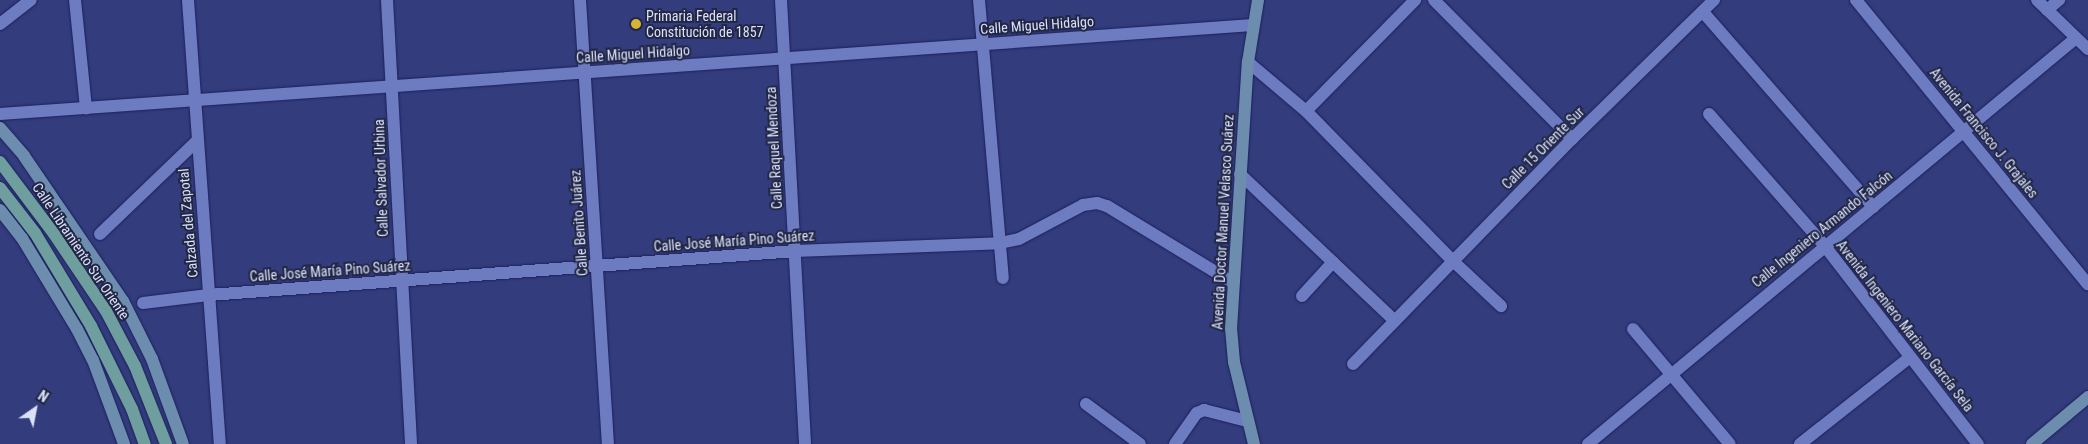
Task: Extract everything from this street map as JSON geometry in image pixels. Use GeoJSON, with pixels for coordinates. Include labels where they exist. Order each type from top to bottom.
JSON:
{"type":"FeatureCollection","features":[{"type":"Feature","properties":{"kind":"main road","name":"Calle Libramiento Sur Oriente"},"geometry":{"type":"LineString","coordinates":[[0,162],[49,226],[106,310],[135,366],[166,444]]}},
{"type":"Feature","properties":{"kind":"main road","name":"Calle Libramiento Sur Oriente"},"geometry":{"type":"LineString","coordinates":[[0,188],[35,233],[91,326],[132,409],[144,444]]}},
{"type":"Feature","properties":{"kind":"street"},"geometry":{"type":"LineString","coordinates":[[0,24],[31,0]]}},
{"type":"Feature","properties":{"kind":"street"},"geometry":{"type":"LineString","coordinates":[[75,0],[86,108]]}},
{"type":"Feature","properties":{"kind":"street","name":"Calzada del Zapotal"},"geometry":{"type":"LineString","coordinates":[[188,0],[196,142],[220,444]]}},
{"type":"Feature","properties":{"kind":"street","name":"Calle Salvador Urbina"},"geometry":{"type":"LineString","coordinates":[[387,0],[400,280],[411,444]]}},
{"type":"Feature","properties":{"kind":"street","name":"Calle Benito Juárez"},"geometry":{"type":"LineString","coordinates":[[580,0],[608,444]]}},
{"type":"Feature","properties":{"kind":"street","name":"Calle Raquel Mendoza"},"geometry":{"type":"LineString","coordinates":[[781,0],[806,444]]}},
{"type":"Feature","properties":{"kind":"street"},"geometry":{"type":"LineString","coordinates":[[979,0],[981,44],[1003,278]]}},
{"type":"Feature","properties":{"kind":"street","name":"Avenida Doctor Manuel Velasco Suárez"},"geometry":{"type":"LineString","coordinates":[[1254,444],[1234,362],[1232,282],[1248,62],[1258,0]]}},
{"type":"Feature","properties":{"kind":"street"},"geometry":{"type":"LineString","coordinates":[[1306,111],[1415,0]]}},
{"type":"Feature","properties":{"kind":"street"},"geometry":{"type":"LineString","coordinates":[[1434,0],[1572,139]]}},
{"type":"Feature","properties":{"kind":"street","name":"Calle 15 Oriente Sur"},"geometry":{"type":"LineString","coordinates":[[1353,364],[1572,139],[1714,0]]}},
{"type":"Feature","properties":{"kind":"street","name":"Avenida Francisco J. Grajales"},"geometry":{"type":"LineString","coordinates":[[1856,0],[2088,284]]}},
{"type":"Feature","properties":{"kind":"street"},"geometry":{"type":"LineString","coordinates":[[2037,0],[2088,48]]}},
{"type":"Feature","properties":{"kind":"street"},"geometry":{"type":"LineString","coordinates":[[2047,10],[2059,0]]}},
{"type":"Feature","properties":{"kind":"street"},"geometry":{"type":"LineString","coordinates":[[1703,12],[1873,207]]}},
{"type":"Feature","properties":{"kind":"street","name":"Calle Miguel Hidalgo"},"geometry":{"type":"LineString","coordinates":[[0,114],[1253,25]]}},
{"type":"Feature","properties":{"kind":"street","name":"Calle Ingeniero Armando Falcón"},"geometry":{"type":"LineString","coordinates":[[1588,444],[1824,245],[1964,133],[2076,38]]}},
{"type":"Feature","properties":{"kind":"street"},"geometry":{"type":"LineString","coordinates":[[1248,62],[1306,111],[1453,261],[1501,306]]}},
{"type":"Feature","properties":{"kind":"street","name":"Avenida Ingeniero Mariano García Sela"},"geometry":{"type":"LineString","coordinates":[[1709,114],[1824,245],[1909,358],[1978,444]]}},
{"type":"Feature","properties":{"kind":"street"},"geometry":{"type":"LineString","coordinates":[[0,128],[24,156],[123,301],[152,358],[183,444]]}},
{"type":"Feature","properties":{"kind":"street"},"geometry":{"type":"LineString","coordinates":[[100,234],[196,142]]}},
{"type":"Feature","properties":{"kind":"street"},"geometry":{"type":"LineString","coordinates":[[1240,174],[1394,320]]}},
{"type":"Feature","properties":{"kind":"street","name":"Calle José María Pino Suárez"},"geometry":{"type":"LineString","coordinates":[[143,303],[208,295],[795,251],[1000,243],[1019,239],[1083,205],[1097,203],[1107,206],[1232,282]]}},
{"type":"Feature","properties":{"kind":"street"},"geometry":{"type":"LineString","coordinates":[[0,210],[22,238],[93,360],[124,444]]}},
{"type":"Feature","properties":{"kind":"street"},"geometry":{"type":"LineString","coordinates":[[1302,296],[1333,262]]}},
{"type":"Feature","properties":{"kind":"street"},"geometry":{"type":"LineString","coordinates":[[1633,328],[1669,374],[1730,444]]}},
{"type":"Feature","properties":{"kind":"street"},"geometry":{"type":"LineString","coordinates":[[1800,444],[1909,358]]}},
{"type":"Feature","properties":{"kind":"street"},"geometry":{"type":"LineString","coordinates":[[2032,444],[2088,397]]}},
{"type":"Feature","properties":{"kind":"street"},"geometry":{"type":"LineString","coordinates":[[1086,404],[1140,444]]}},
{"type":"Feature","properties":{"kind":"street"},"geometry":{"type":"LineString","coordinates":[[1175,444],[1197,413],[1204,410],[1247,421]]}},
{"type":"Feature","properties":{"kind":"place","name":"Primaria Federal Constitución de 1857"},"geometry":{"type":"Point","coordinates":[636,24]}}]}
